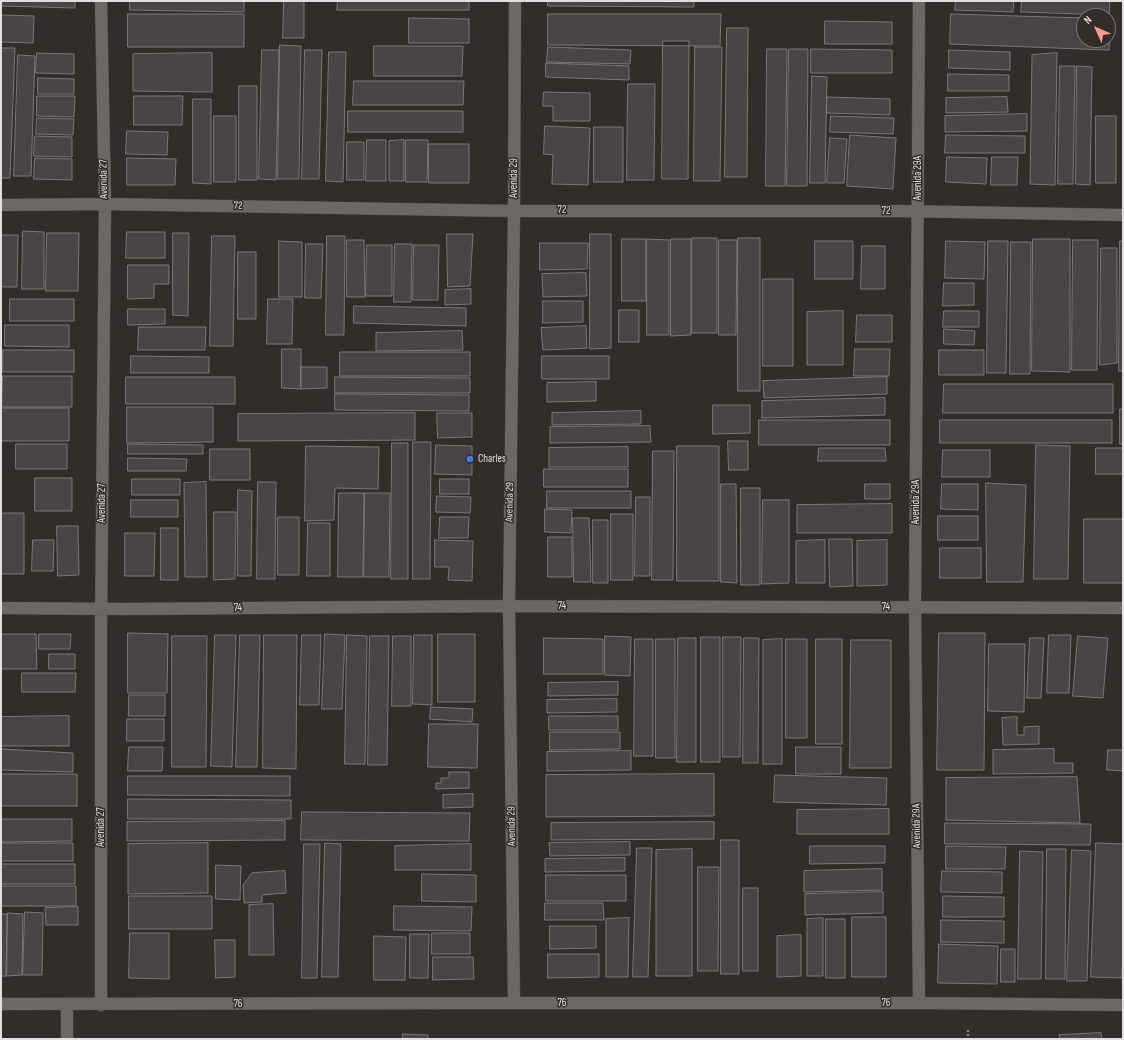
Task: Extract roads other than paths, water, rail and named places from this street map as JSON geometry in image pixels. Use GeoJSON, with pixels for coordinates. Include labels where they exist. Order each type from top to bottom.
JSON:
{"type":"FeatureCollection","features":[{"type":"Feature","properties":{"kind":"street","name":"Avenida 27"},"geometry":{"type":"LineString","coordinates":[[100,1004],[101,608],[105,204],[101,1]]}},
{"type":"Feature","properties":{"kind":"street","name":"Avenida 29"},"geometry":{"type":"LineString","coordinates":[[514,1003],[509,606],[515,1]]}},
{"type":"Feature","properties":{"kind":"street","name":"Avenida 29A"},"geometry":{"type":"LineString","coordinates":[[919,1],[915,607],[919,1003]]}},
{"type":"Feature","properties":{"kind":"street","name":"72"},"geometry":{"type":"LineString","coordinates":[[1,205],[105,204],[514,211],[918,211],[1123,215]]}},
{"type":"Feature","properties":{"kind":"street","name":"74"},"geometry":{"type":"LineString","coordinates":[[1,608],[509,606],[1123,608]]}},
{"type":"Feature","properties":{"kind":"street","name":"76"},"geometry":{"type":"LineString","coordinates":[[1,1004],[919,1003],[1123,1005]]}},
{"type":"Feature","properties":{"kind":"street"},"geometry":{"type":"LineString","coordinates":[[67,1039],[68,1005]]}},
{"type":"Feature","properties":{"kind":"place","name":"Charles"},"geometry":{"type":"Point","coordinates":[470,459]}}]}
